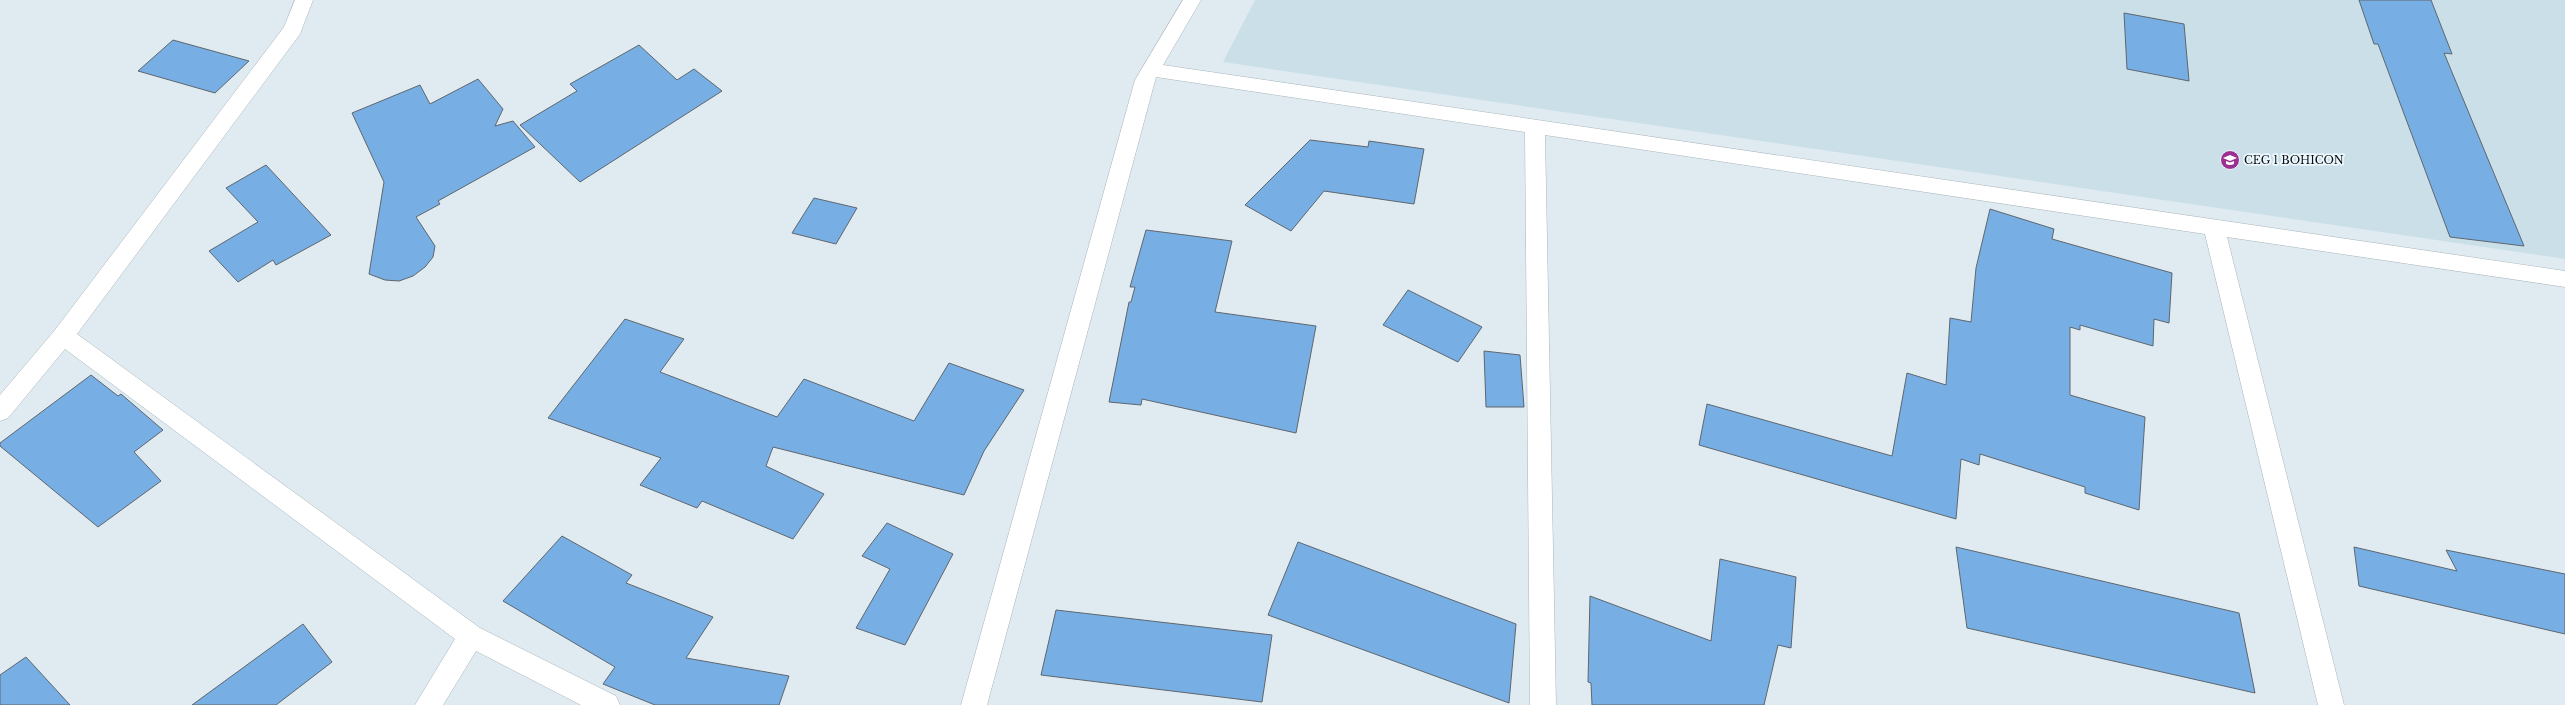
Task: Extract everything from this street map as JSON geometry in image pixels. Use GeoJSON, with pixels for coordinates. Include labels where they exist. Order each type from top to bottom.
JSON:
{"type":"FeatureCollection","features":[{"type":"Feature","properties":{"kind":"street"},"geometry":{"type":"LineString","coordinates":[[0,411],[63,336],[293,29],[304,0]]}},
{"type":"Feature","properties":{"kind":"street"},"geometry":{"type":"LineString","coordinates":[[974,705],[1145,80],[1192,0]]}},
{"type":"Feature","properties":{"kind":"street"},"geometry":{"type":"LineString","coordinates":[[1151,70],[2565,279]]}},
{"type":"Feature","properties":{"kind":"street"},"geometry":{"type":"LineString","coordinates":[[1535,127],[1543,705]]}},
{"type":"Feature","properties":{"kind":"street"},"geometry":{"type":"LineString","coordinates":[[2214,227],[2331,705]]}},
{"type":"Feature","properties":{"kind":"street"},"geometry":{"type":"LineString","coordinates":[[63,336],[471,636],[608,705]]}},
{"type":"Feature","properties":{"kind":"street"},"geometry":{"type":"LineString","coordinates":[[428,705],[471,636]]}},
{"type":"Feature","properties":{"kind":"shaded area","name":"CEG 1 BOHICON"},"geometry":{"type":"Polygon","coordinates":[[[1255,0],[2565,0],[2565,259],[1223,62],[1255,0]]]}},
{"type":"Feature","properties":{"kind":"building"},"geometry":{"type":"Polygon","coordinates":[[[2359,0],[2431,0],[2452,54],[2444,53],[2524,246],[2450,237],[2378,44],[2374,44],[2359,0]]]}},
{"type":"Feature","properties":{"kind":"building"},"geometry":{"type":"Polygon","coordinates":[[[2124,13],[2184,24],[2189,81],[2127,69],[2124,13]]]}},
{"type":"Feature","properties":{"kind":"building"},"geometry":{"type":"Polygon","coordinates":[[[173,40],[249,61],[215,93],[138,71],[173,40]]]}},
{"type":"Feature","properties":{"kind":"building"},"geometry":{"type":"Polygon","coordinates":[[[639,45],[677,80],[694,69],[722,91],[580,182],[520,125],[577,91],[570,84],[639,45]]]}},
{"type":"Feature","properties":{"kind":"building"},"geometry":{"type":"Polygon","coordinates":[[[478,79],[503,109],[495,126],[513,121],[535,147],[438,201],[440,204],[416,217],[435,246],[433,257],[425,267],[413,276],[399,281],[385,280],[369,274],[384,182],[352,113],[420,85],[430,104],[478,79]]]}},
{"type":"Feature","properties":{"kind":"building"},"geometry":{"type":"Polygon","coordinates":[[[1310,140],[1368,147],[1369,141],[1424,149],[1414,204],[1324,191],[1291,231],[1245,205],[1310,140]]]}},
{"type":"Feature","properties":{"kind":"building"},"geometry":{"type":"Polygon","coordinates":[[[266,165],[331,235],[276,265],[273,260],[238,282],[209,251],[258,222],[226,188],[266,165]]]}},
{"type":"Feature","properties":{"kind":"building"},"geometry":{"type":"Polygon","coordinates":[[[814,198],[857,208],[836,244],[792,233],[814,198]]]}},
{"type":"Feature","properties":{"kind":"building"},"geometry":{"type":"Polygon","coordinates":[[[1990,209],[2054,229],[2052,239],[2172,273],[2169,323],[2154,319],[2153,346],[2080,325],[2080,330],[2070,327],[2070,395],[2145,417],[2139,510],[2085,493],[2085,487],[1980,454],[1979,465],[1961,459],[1956,519],[1699,445],[1707,404],[1892,456],[1907,373],[1946,385],[1950,318],[1971,322],[1976,268],[1990,209]]]}},
{"type":"Feature","properties":{"kind":"building"},"geometry":{"type":"Polygon","coordinates":[[[1146,230],[1232,241],[1215,312],[1316,326],[1296,433],[1142,399],[1141,405],[1109,402],[1129,302],[1131,302],[1135,287],[1130,287],[1146,230]]]}},
{"type":"Feature","properties":{"kind":"building"},"geometry":{"type":"Polygon","coordinates":[[[1408,290],[1482,327],[1458,362],[1383,325],[1408,290]]]}},
{"type":"Feature","properties":{"kind":"building"},"geometry":{"type":"Polygon","coordinates":[[[625,319],[684,339],[660,372],[777,417],[804,379],[914,421],[949,363],[1024,390],[984,451],[964,495],[773,447],[766,466],[824,494],[793,539],[702,501],[697,508],[640,485],[661,458],[548,418],[625,319]]]}},
{"type":"Feature","properties":{"kind":"building"},"geometry":{"type":"Polygon","coordinates":[[[1484,351],[1520,355],[1524,407],[1486,407],[1484,351]]]}},
{"type":"Feature","properties":{"kind":"building"},"geometry":{"type":"Polygon","coordinates":[[[91,375],[118,396],[121,394],[163,430],[134,452],[161,481],[98,527],[0,446],[0,443],[91,375]]]}},
{"type":"Feature","properties":{"kind":"building"},"geometry":{"type":"Polygon","coordinates":[[[887,523],[953,554],[905,645],[856,628],[890,569],[862,556],[887,523]]]}},
{"type":"Feature","properties":{"kind":"building"},"geometry":{"type":"Polygon","coordinates":[[[562,536],[632,575],[626,583],[713,617],[686,658],[789,676],[779,705],[655,705],[603,684],[615,667],[503,601],[562,536]]]}},
{"type":"Feature","properties":{"kind":"building"},"geometry":{"type":"Polygon","coordinates":[[[1298,542],[1516,624],[1509,703],[1268,615],[1298,542]]]}},
{"type":"Feature","properties":{"kind":"building"},"geometry":{"type":"Polygon","coordinates":[[[1956,547],[2239,613],[2255,693],[1967,628],[1956,547]]]}},
{"type":"Feature","properties":{"kind":"building"},"geometry":{"type":"Polygon","coordinates":[[[2354,547],[2457,571],[2446,550],[2565,574],[2565,634],[2359,586],[2354,547]]]}},
{"type":"Feature","properties":{"kind":"building"},"geometry":{"type":"Polygon","coordinates":[[[1720,559],[1796,577],[1791,648],[1778,645],[1764,705],[1592,705],[1591,683],[1588,682],[1590,596],[1711,641],[1720,559]]]}},
{"type":"Feature","properties":{"kind":"building"},"geometry":{"type":"Polygon","coordinates":[[[1056,610],[1272,635],[1262,702],[1041,675],[1056,610]]]}},
{"type":"Feature","properties":{"kind":"building"},"geometry":{"type":"Polygon","coordinates":[[[303,624],[332,662],[276,705],[192,705],[303,624]]]}},
{"type":"Feature","properties":{"kind":"building"},"geometry":{"type":"Polygon","coordinates":[[[26,657],[70,705],[0,705],[0,675],[26,657]]]}},
{"type":"Feature","properties":{"kind":"place","name":"CEG 1 BOHICON"},"geometry":{"type":"Point","coordinates":[2230,160]}}]}
